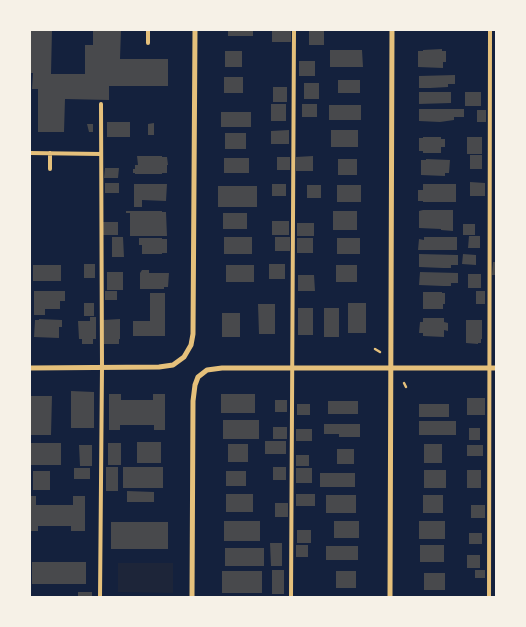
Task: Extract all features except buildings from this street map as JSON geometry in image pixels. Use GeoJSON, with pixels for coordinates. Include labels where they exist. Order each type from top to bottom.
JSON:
{"type":"FeatureCollection","features":[{"type":"Feature","properties":{"kind":"street"},"geometry":{"type":"LineString","coordinates":[[30,368],[159,367],[173,365],[184,357],[191,345],[193,334],[195,30]]}},
{"type":"Feature","properties":{"kind":"street"},"geometry":{"type":"LineString","coordinates":[[390,597],[392,30]]}},
{"type":"Feature","properties":{"kind":"street"},"geometry":{"type":"LineString","coordinates":[[192,597],[193,401],[198,377],[207,370],[222,368],[496,368]]}},
{"type":"Feature","properties":{"kind":"lane"},"geometry":{"type":"LineString","coordinates":[[148,30],[148,43]]}},
{"type":"Feature","properties":{"kind":"lane"},"geometry":{"type":"LineString","coordinates":[[291,597],[294,30]]}},
{"type":"Feature","properties":{"kind":"lane"},"geometry":{"type":"LineString","coordinates":[[489,597],[490,30]]}},
{"type":"Feature","properties":{"kind":"lane"},"geometry":{"type":"LineString","coordinates":[[100,597],[102,368],[101,104]]}},
{"type":"Feature","properties":{"kind":"lane"},"geometry":{"type":"LineString","coordinates":[[30,153],[101,154]]}},
{"type":"Feature","properties":{"kind":"lane"},"geometry":{"type":"LineString","coordinates":[[50,153],[50,169]]}},
{"type":"Feature","properties":{"kind":"path"},"geometry":{"type":"LineString","coordinates":[[375,350],[380,352]]}},
{"type":"Feature","properties":{"kind":"path"},"geometry":{"type":"LineString","coordinates":[[404,383],[406,387]]}},
{"type":"Feature","properties":{"kind":"shaded area"},"geometry":{"type":"Polygon","coordinates":[[[118,563],[173,563],[173,593],[118,592],[118,563]]]}}]}
